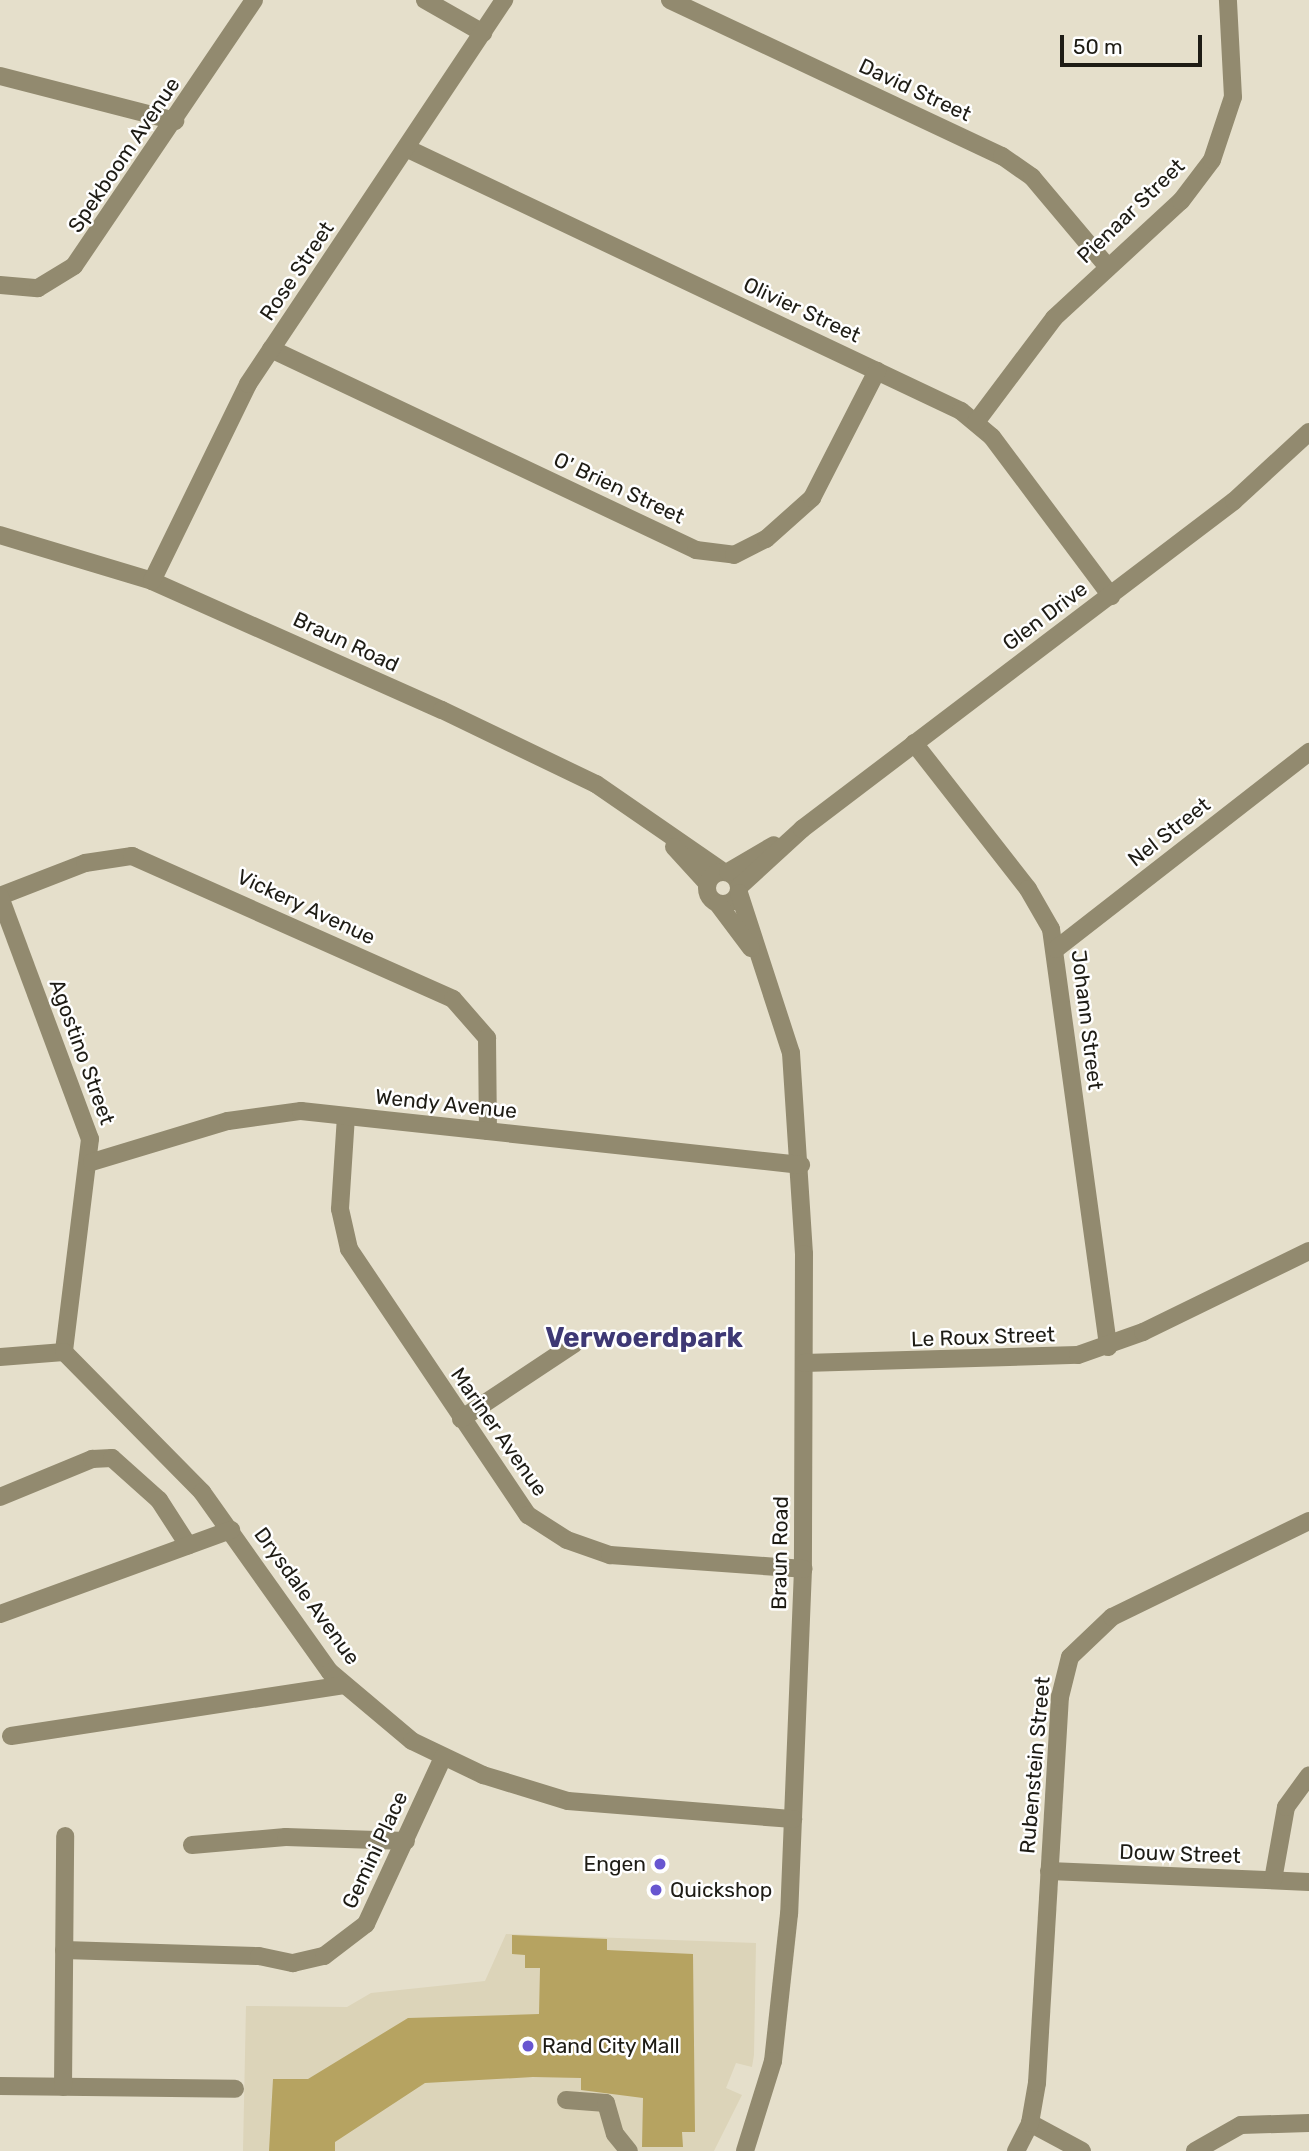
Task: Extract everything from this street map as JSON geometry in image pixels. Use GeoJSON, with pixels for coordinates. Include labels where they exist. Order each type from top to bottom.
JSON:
{"type":"FeatureCollection","features":[{"type":"Feature","properties":{"kind":"street","name":"Spekboom Avenue"},"geometry":{"type":"LineString","coordinates":[[0,285],[37,288],[74,266],[175,121],[254,0]]}},
{"type":"Feature","properties":{"kind":"street"},"geometry":{"type":"LineString","coordinates":[[425,0],[483,33]]}},
{"type":"Feature","properties":{"kind":"street","name":"Rose Street"},"geometry":{"type":"LineString","coordinates":[[152,581],[233,409],[504,0]]}},
{"type":"Feature","properties":{"kind":"street","name":"David Street"},"geometry":{"type":"LineString","coordinates":[[670,0],[1002,156],[1032,177],[1107,266]]}},
{"type":"Feature","properties":{"kind":"street","name":"Pienaar Street"},"geometry":{"type":"LineString","coordinates":[[976,422],[1044,329],[1107,266],[1197,184],[1221,141],[1235,68],[1228,0]]}},
{"type":"Feature","properties":{"kind":"street"},"geometry":{"type":"LineString","coordinates":[[0,76],[175,121]]}},
{"type":"Feature","properties":{"kind":"street","name":"Olivier Street"},"geometry":{"type":"LineString","coordinates":[[406,148],[877,370],[976,422],[1111,596]]}},
{"type":"Feature","properties":{"kind":"street","name":"O' Brien Street"},"geometry":{"type":"LineString","coordinates":[[271,349],[696,550],[734,555],[766,539],[812,498],[877,370]]}},
{"type":"Feature","properties":{"kind":"street","name":"Glen Drive"},"geometry":{"type":"LineString","coordinates":[[718,904],[739,890],[802,829],[1234,501],[1309,432]]}},
{"type":"Feature","properties":{"kind":"street","name":"Braun Road"},"geometry":{"type":"LineString","coordinates":[[0,535],[152,581],[568,769],[725,872],[739,890],[791,1053],[801,1165],[804,1363],[803,1569],[793,1819],[777,2036],[745,2150]]}},
{"type":"Feature","properties":{"kind":"street","name":"Johann Street"},"geometry":{"type":"LineString","coordinates":[[914,743],[1028,889],[1056,949],[1108,1347]]}},
{"type":"Feature","properties":{"kind":"street","name":"Nel Street"},"geometry":{"type":"LineString","coordinates":[[1056,949],[1309,752]]}},
{"type":"Feature","properties":{"kind":"street","name":"Braun Road"},"geometry":{"type":"LineString","coordinates":[[657,827],[707,883],[718,904],[759,959]]}},
{"type":"Feature","properties":{"kind":"street","name":"Glen Drive"},"geometry":{"type":"LineString","coordinates":[[707,883],[802,829]]}},
{"type":"Feature","properties":{"kind":"street","name":"Vickery Avenue"},"geometry":{"type":"LineString","coordinates":[[0,897],[85,863],[132,856],[453,999],[487,1038],[488,1131]]}},
{"type":"Feature","properties":{"kind":"street","name":"Agostino Street"},"geometry":{"type":"LineString","coordinates":[[0,897],[85,1118],[92,1162],[64,1352]]}},
{"type":"Feature","properties":{"kind":"street","name":"Wendy Avenue"},"geometry":{"type":"LineString","coordinates":[[92,1162],[278,1111],[801,1165]]}},
{"type":"Feature","properties":{"kind":"street","name":"Mariner Avenue"},"geometry":{"type":"LineString","coordinates":[[346,1116],[340,1209],[349,1249],[516,1501],[567,1540],[650,1561],[803,1569]]}},
{"type":"Feature","properties":{"kind":"street","name":"Le Roux Street"},"geometry":{"type":"LineString","coordinates":[[804,1363],[1042,1360],[1108,1347],[1309,1251]]}},
{"type":"Feature","properties":{"kind":"street"},"geometry":{"type":"LineString","coordinates":[[461,1419],[574,1344]]}},
{"type":"Feature","properties":{"kind":"street"},"geometry":{"type":"LineString","coordinates":[[0,1357],[64,1352]]}},
{"type":"Feature","properties":{"kind":"street","name":"Drysdale Avenue"},"geometry":{"type":"LineString","coordinates":[[64,1352],[169,1453],[231,1530],[344,1685],[381,1720],[443,1757],[568,1801],[793,1819]]}},
{"type":"Feature","properties":{"kind":"street"},"geometry":{"type":"LineString","coordinates":[[0,1497],[92,1459],[112,1458],[152,1491],[188,1545]]}},
{"type":"Feature","properties":{"kind":"street","name":"Rubenstein Street"},"geometry":{"type":"LineString","coordinates":[[1016,2151],[1030,2123],[1060,1697],[1070,1657],[1081,1641],[1112,1617],[1309,1521]]}},
{"type":"Feature","properties":{"kind":"street"},"geometry":{"type":"LineString","coordinates":[[0,1614],[231,1530]]}},
{"type":"Feature","properties":{"kind":"street"},"geometry":{"type":"LineString","coordinates":[[11,1736],[344,1685]]}},
{"type":"Feature","properties":{"kind":"street","name":"Gemini Place"},"geometry":{"type":"LineString","coordinates":[[64,1951],[259,1955],[293,1963],[324,1956],[355,1938],[406,1841],[443,1757]]}},
{"type":"Feature","properties":{"kind":"street"},"geometry":{"type":"LineString","coordinates":[[1273,1880],[1286,1807],[1309,1775]]}},
{"type":"Feature","properties":{"kind":"street"},"geometry":{"type":"LineString","coordinates":[[63,2087],[65,1836]]}},
{"type":"Feature","properties":{"kind":"street"},"geometry":{"type":"LineString","coordinates":[[192,1845],[286,1838],[406,1841]]}},
{"type":"Feature","properties":{"kind":"street","name":"Douw Street"},"geometry":{"type":"LineString","coordinates":[[1049,1871],[1309,1882]]}},
{"type":"Feature","properties":{"kind":"street"},"geometry":{"type":"LineString","coordinates":[[0,2086],[234,2089]]}},
{"type":"Feature","properties":{"kind":"street"},"geometry":{"type":"LineString","coordinates":[[566,2100],[606,2104],[615,2134],[629,2151]]}},
{"type":"Feature","properties":{"kind":"street"},"geometry":{"type":"LineString","coordinates":[[1030,2123],[1082,2151]]}},
{"type":"Feature","properties":{"kind":"street"},"geometry":{"type":"LineString","coordinates":[[1195,2151],[1241,2125],[1309,2123]]}},
{"type":"Feature","properties":{"kind":"shaded area","name":"Rand City Mall"},"geometry":{"type":"Polygon","coordinates":[[[506,1934],[756,1943],[752,2067],[736,2063],[726,2088],[742,2095],[714,2151],[243,2151],[246,2006],[347,2007],[371,1993],[485,1981],[506,1934]]]}},
{"type":"Feature","properties":{"kind":"building","name":"Rand City Mall"},"geometry":{"type":"Polygon","coordinates":[[[512,1935],[607,1939],[607,1950],[693,1954],[695,2132],[682,2132],[683,2147],[642,2147],[643,2098],[581,2090],[581,2078],[533,2077],[425,2083],[335,2142],[335,2151],[269,2151],[273,2079],[308,2079],[408,2018],[539,2014],[540,1968],[525,1968],[525,1955],[512,1954],[512,1935]]]}},
{"type":"Feature","properties":{"kind":"place","name":"Engen"},"geometry":{"type":"Point","coordinates":[660,1864]}},
{"type":"Feature","properties":{"kind":"place","name":"Quickshop"},"geometry":{"type":"Point","coordinates":[656,1890]}},
{"type":"Feature","properties":{"kind":"place","name":"Rand City Mall"},"geometry":{"type":"Point","coordinates":[528,2046]}},
{"type":"Feature","properties":{"kind":"district","name":"Verwoerdpark"},"geometry":{"type":"Point","coordinates":[644,1338]}}]}
